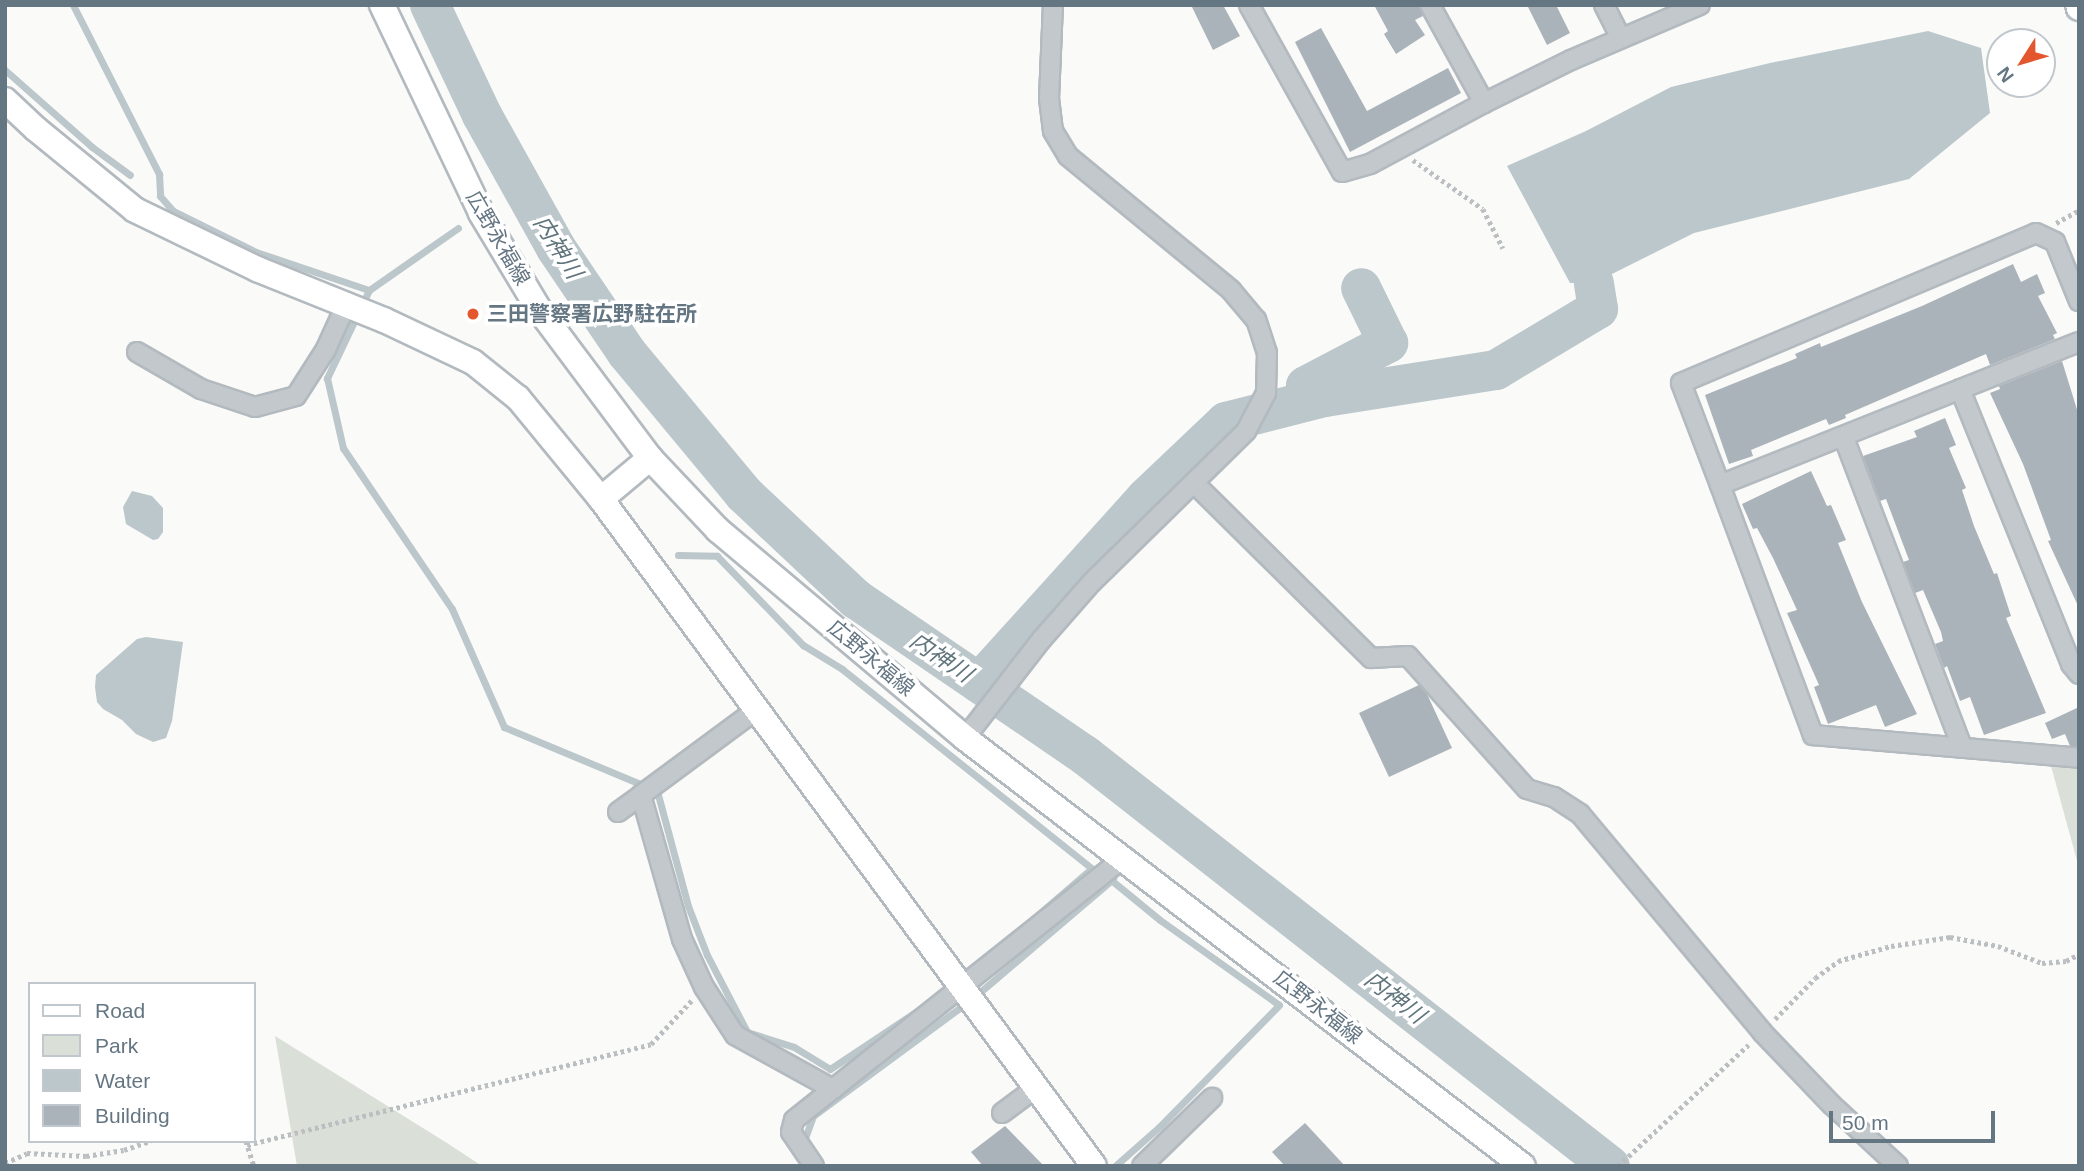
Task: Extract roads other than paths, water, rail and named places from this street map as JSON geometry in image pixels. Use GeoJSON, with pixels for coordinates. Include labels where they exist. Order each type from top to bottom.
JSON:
{"type":"FeatureCollection","features":[{"type":"Feature","properties":{"kind":"main road","name":"広野永福線"},"geometry":{"type":"LineString","coordinates":[[382,5],[481,213],[540,311],[650,458],[718,530],[1125,858],[1523,1166]]}},
{"type":"Feature","properties":{"kind":"main road"},"geometry":{"type":"LineString","coordinates":[[5,100],[36,130],[135,210],[208,247],[473,362],[518,398],[601,499],[1094,1166]]}},
{"type":"Feature","properties":{"kind":"main road"},"geometry":{"type":"LineString","coordinates":[[601,499],[650,458]]}},
{"type":"Feature","properties":{"kind":"street"},"geometry":{"type":"LineString","coordinates":[[970,731],[1041,640],[1093,582],[1246,431],[1265,393],[1267,353],[1256,320],[1231,290],[1068,156],[1053,131],[1049,99],[1053,5]]}},
{"type":"Feature","properties":{"kind":"street"},"geometry":{"type":"LineString","coordinates":[[1249,5],[1342,172],[1370,164],[1484,103],[1621,38],[1700,5]]}},
{"type":"Feature","properties":{"kind":"street"},"geometry":{"type":"LineString","coordinates":[[1430,5],[1484,103]]}},
{"type":"Feature","properties":{"kind":"street"},"geometry":{"type":"LineString","coordinates":[[1604,5],[1621,38]]}},
{"type":"Feature","properties":{"kind":"street"},"geometry":{"type":"LineString","coordinates":[[2079,301],[2055,243],[2036,233],[1681,383],[1813,735],[2079,758]]}},
{"type":"Feature","properties":{"kind":"street"},"geometry":{"type":"LineString","coordinates":[[137,352],[201,388],[255,407],[296,396],[326,349],[346,305]]}},
{"type":"Feature","properties":{"kind":"street"},"geometry":{"type":"LineString","coordinates":[[1720,485],[1844,438],[2079,342]]}},
{"type":"Feature","properties":{"kind":"street"},"geometry":{"type":"LineString","coordinates":[[1960,390],[2071,664],[2079,674]]}},
{"type":"Feature","properties":{"kind":"street"},"geometry":{"type":"LineString","coordinates":[[1844,438],[1962,747]]}},
{"type":"Feature","properties":{"kind":"street"},"geometry":{"type":"LineString","coordinates":[[1194,483],[1371,658],[1408,656],[1527,789],[1554,797],[1580,814],[1762,1032],[1832,1105],[1898,1166]]}},
{"type":"Feature","properties":{"kind":"street"},"geometry":{"type":"LineString","coordinates":[[618,811],[756,710]]}},
{"type":"Feature","properties":{"kind":"street"},"geometry":{"type":"LineString","coordinates":[[640,795],[682,939],[704,987],[734,1035],[834,1089]]}},
{"type":"Feature","properties":{"kind":"street"},"geometry":{"type":"LineString","coordinates":[[810,1164],[791,1132],[794,1120],[963,989],[1125,858]]}},
{"type":"Feature","properties":{"kind":"street"},"geometry":{"type":"LineString","coordinates":[[1002,1113],[1037,1087]]}},
{"type":"Feature","properties":{"kind":"street"},"geometry":{"type":"LineString","coordinates":[[1142,1166],[1212,1098]]}},
{"type":"Feature","properties":{"kind":"water"},"geometry":{"type":"Polygon","coordinates":[[[1928,31],[1981,48],[1990,113],[1909,179],[1694,233],[1594,283],[1570,283],[1507,166],[1586,131],[1671,87],[1770,63],[1928,31]]]}},
{"type":"Feature","properties":{"kind":"water"},"geometry":{"type":"Polygon","coordinates":[[[132,491],[152,496],[163,508],[163,532],[158,539],[153,540],[126,524],[123,507],[132,491]]]}},
{"type":"Feature","properties":{"kind":"water"},"geometry":{"type":"Polygon","coordinates":[[[146,637],[183,642],[172,721],[166,738],[153,742],[136,734],[122,720],[103,709],[97,702],[95,687],[96,675],[137,639],[146,637]]]}},
{"type":"Feature","properties":{"kind":"waterway"},"geometry":{"type":"LineString","coordinates":[[73,5],[159,174],[160,196],[173,211],[256,252],[369,290]]}},
{"type":"Feature","properties":{"kind":"waterway","name":"内神川"},"geometry":{"type":"LineString","coordinates":[[430,5],[482,115],[556,248],[627,353],[744,494],[856,599],[1086,756],[1610,1166]]}},
{"type":"Feature","properties":{"kind":"waterway"},"geometry":{"type":"LineString","coordinates":[[5,70],[92,147],[130,175]]}},
{"type":"Feature","properties":{"kind":"waterway"},"geometry":{"type":"LineString","coordinates":[[458,228],[369,290],[327,378],[343,448],[452,609],[504,727],[657,791],[688,906],[707,955],[747,1032],[794,1047],[830,1069],[923,1007]]}},
{"type":"Feature","properties":{"kind":"waterway"},"geometry":{"type":"LineString","coordinates":[[979,683],[1146,498],[1226,422],[1325,397],[1496,370],[1598,309],[1594,283]]}},
{"type":"Feature","properties":{"kind":"waterway"},"geometry":{"type":"LineString","coordinates":[[1305,397],[1306,386],[1388,343],[1361,288]]}},
{"type":"Feature","properties":{"kind":"waterway"},"geometry":{"type":"LineString","coordinates":[[678,555],[717,556],[803,645],[842,669],[1094,870]]}},
{"type":"Feature","properties":{"kind":"waterway"},"geometry":{"type":"LineString","coordinates":[[1033,919],[1091,869]]}},
{"type":"Feature","properties":{"kind":"waterway"},"geometry":{"type":"LineString","coordinates":[[1105,875],[1160,920],[1279,1005],[1159,1127],[1115,1166]]}},
{"type":"Feature","properties":{"kind":"waterway"},"geometry":{"type":"LineString","coordinates":[[807,1146],[805,1138],[813,1116],[973,998],[1113,879]]}},
{"type":"Feature","properties":{"kind":"place","name":"三田警察署広野駐在所"},"geometry":{"type":"Point","coordinates":[473,314]}}]}
